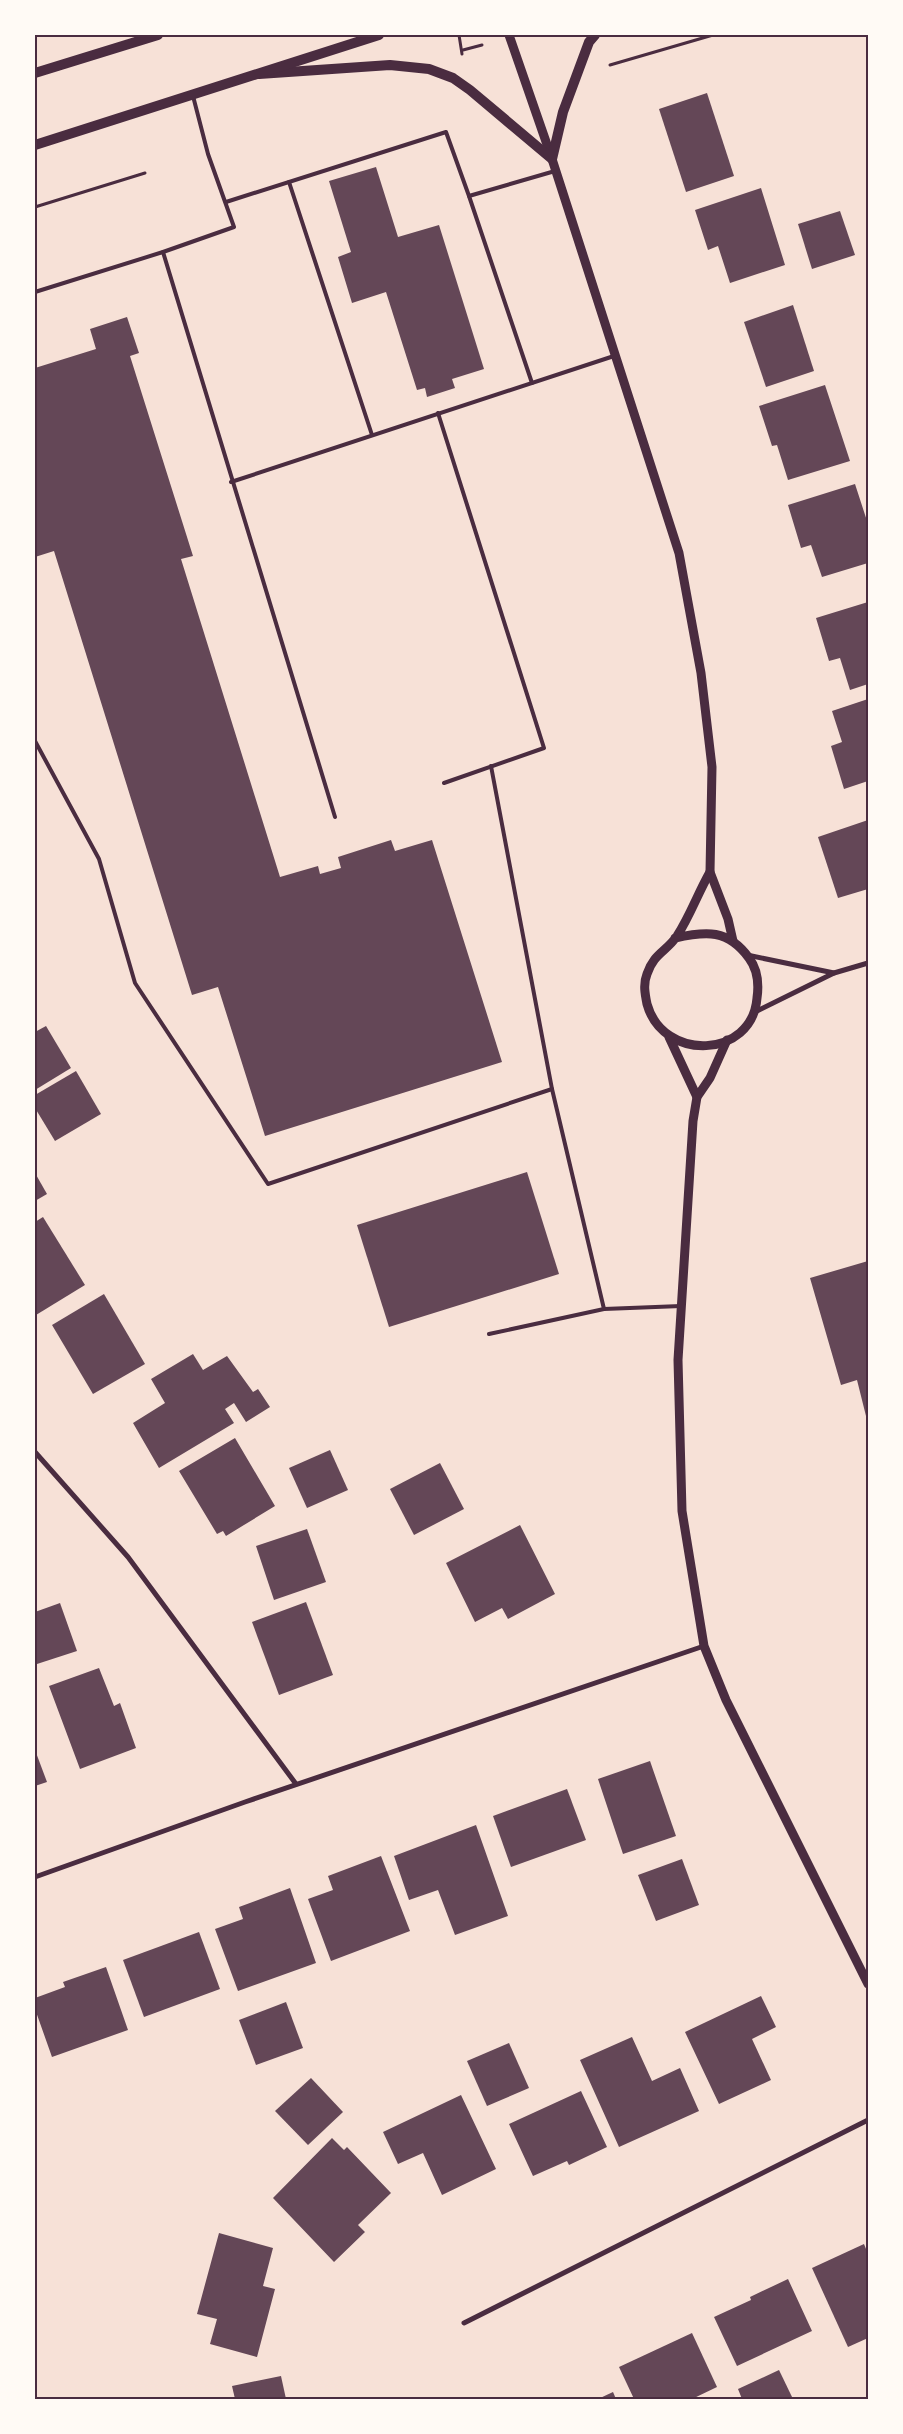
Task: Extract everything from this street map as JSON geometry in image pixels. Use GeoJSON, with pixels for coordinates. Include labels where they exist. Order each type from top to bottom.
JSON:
{"type":"FeatureCollection","features":[{"type":"Feature","properties":{"kind":"main road"},"geometry":{"type":"LineString","coordinates":[[35,73],[158,35]]}},
{"type":"Feature","properties":{"kind":"main road"},"geometry":{"type":"LineString","coordinates":[[35,145],[379,35]]}},
{"type":"Feature","properties":{"kind":"main road"},"geometry":{"type":"LineString","coordinates":[[259,74],[390,65],[429,68],[453,78],[470,90],[552,159],[563,112],[589,42],[595,35]]}},
{"type":"Feature","properties":{"kind":"street"},"geometry":{"type":"LineString","coordinates":[[508,35],[552,159],[681,562],[701,673],[712,767],[710,872],[728,919],[732,941]]}},
{"type":"Feature","properties":{"kind":"street"},"geometry":{"type":"LineString","coordinates":[[696,1097],[669,1037],[654,1022],[644,994],[646,976],[654,958],[675,938],[710,872]]}},
{"type":"Feature","properties":{"kind":"street"},"geometry":{"type":"LineString","coordinates":[[669,1037],[695,1046],[720,1044],[727,1040],[745,1027],[756,1006],[759,982],[753,963],[747,954],[732,941],[720,935],[701,932],[675,938]]}},
{"type":"Feature","properties":{"kind":"street"},"geometry":{"type":"LineString","coordinates":[[747,954],[834,973]]}},
{"type":"Feature","properties":{"kind":"street"},"geometry":{"type":"LineString","coordinates":[[752,1013],[834,973],[868,963]]}},
{"type":"Feature","properties":{"kind":"street"},"geometry":{"type":"LineString","coordinates":[[727,1040],[710,1078],[696,1097],[693,1121],[678,1360],[682,1511],[704,1646],[726,1700],[868,1984]]}},
{"type":"Feature","properties":{"kind":"street"},"geometry":{"type":"LineString","coordinates":[[35,1452],[128,1557],[296,1784]]}},
{"type":"Feature","properties":{"kind":"street"},"geometry":{"type":"LineString","coordinates":[[35,1877],[296,1784],[704,1646]]}},
{"type":"Feature","properties":{"kind":"street"},"geometry":{"type":"LineString","coordinates":[[464,2323],[868,2120]]}},
{"type":"Feature","properties":{"kind":"lane"},"geometry":{"type":"LineString","coordinates":[[35,292],[163,252],[234,226],[208,154],[193,96]]}},
{"type":"Feature","properties":{"kind":"lane"},"geometry":{"type":"LineString","coordinates":[[226,202],[446,132],[470,196],[532,383]]}},
{"type":"Feature","properties":{"kind":"lane"},"geometry":{"type":"LineString","coordinates":[[470,196],[555,170]]}},
{"type":"Feature","properties":{"kind":"lane"},"geometry":{"type":"LineString","coordinates":[[290,182],[372,435]]}},
{"type":"Feature","properties":{"kind":"lane"},"geometry":{"type":"LineString","coordinates":[[163,252],[335,817]]}},
{"type":"Feature","properties":{"kind":"lane"},"geometry":{"type":"LineString","coordinates":[[232,482],[615,355]]}},
{"type":"Feature","properties":{"kind":"lane"},"geometry":{"type":"LineString","coordinates":[[438,413],[544,748],[444,783]]}},
{"type":"Feature","properties":{"kind":"lane"},"geometry":{"type":"LineString","coordinates":[[35,741],[99,860],[135,984],[268,1184],[552,1089]]}},
{"type":"Feature","properties":{"kind":"lane"},"geometry":{"type":"LineString","coordinates":[[491,766],[552,1089],[604,1309]]}},
{"type":"Feature","properties":{"kind":"lane"},"geometry":{"type":"LineString","coordinates":[[490,1334],[604,1309],[681,1306]]}},
{"type":"Feature","properties":{"kind":"path"},"geometry":{"type":"LineString","coordinates":[[459,35],[463,50],[482,45]]}},
{"type":"Feature","properties":{"kind":"path"},"geometry":{"type":"LineString","coordinates":[[610,65],[713,35]]}},
{"type":"Feature","properties":{"kind":"path"},"geometry":{"type":"LineString","coordinates":[[35,208],[145,173]]}},
{"type":"Feature","properties":{"kind":"building"},"geometry":{"type":"Polygon","coordinates":[[[707,93],[734,176],[686,192],[659,109],[707,93]]]}},
{"type":"Feature","properties":{"kind":"building"},"geometry":{"type":"Polygon","coordinates":[[[376,167],[398,237],[439,225],[484,369],[452,379],[455,388],[427,397],[425,388],[417,390],[386,292],[352,303],[338,257],[351,252],[329,181],[376,167]]]}},
{"type":"Feature","properties":{"kind":"building"},"geometry":{"type":"Polygon","coordinates":[[[761,188],[785,265],[730,283],[718,246],[708,250],[695,210],[761,188]]]}},
{"type":"Feature","properties":{"kind":"building"},"geometry":{"type":"Polygon","coordinates":[[[840,211],[855,255],[812,269],[798,224],[840,211]]]}},
{"type":"Feature","properties":{"kind":"building"},"geometry":{"type":"Polygon","coordinates":[[[793,305],[814,371],[766,387],[744,322],[793,305]]]}},
{"type":"Feature","properties":{"kind":"building"},"geometry":{"type":"Polygon","coordinates":[[[127,317],[139,353],[130,356],[193,556],[181,559],[280,877],[318,866],[320,874],[341,868],[338,857],[391,840],[395,851],[432,840],[502,1062],[265,1136],[218,987],[192,995],[54,551],[35,557],[35,368],[96,349],[90,329],[127,317]]]}},
{"type":"Feature","properties":{"kind":"building"},"geometry":{"type":"Polygon","coordinates":[[[825,385],[850,461],[788,480],[777,445],[772,446],[759,406],[825,385]]]}},
{"type":"Feature","properties":{"kind":"building"},"geometry":{"type":"Polygon","coordinates":[[[855,484],[868,524],[868,563],[822,577],[811,545],[801,548],[788,505],[855,484]]]}},
{"type":"Feature","properties":{"kind":"building"},"geometry":{"type":"Polygon","coordinates":[[[868,602],[868,684],[850,690],[840,658],[829,661],[816,618],[868,602]]]}},
{"type":"Feature","properties":{"kind":"building"},"geometry":{"type":"Polygon","coordinates":[[[868,699],[868,781],[844,789],[831,746],[842,742],[832,711],[868,699]]]}},
{"type":"Feature","properties":{"kind":"building"},"geometry":{"type":"Polygon","coordinates":[[[868,820],[868,889],[838,898],[818,837],[868,820]]]}},
{"type":"Feature","properties":{"kind":"building"},"geometry":{"type":"Polygon","coordinates":[[[46,1026],[71,1068],[35,1090],[35,1032],[46,1026]]]}},
{"type":"Feature","properties":{"kind":"building"},"geometry":{"type":"Polygon","coordinates":[[[76,1071],[101,1114],[55,1141],[35,1108],[35,1095],[76,1071]]]}},
{"type":"Feature","properties":{"kind":"building"},"geometry":{"type":"Polygon","coordinates":[[[527,1172],[559,1274],[389,1327],[357,1225],[527,1172]]]}},
{"type":"Feature","properties":{"kind":"building"},"geometry":{"type":"Polygon","coordinates":[[[35,1173],[47,1194],[35,1201],[35,1173]]]}},
{"type":"Feature","properties":{"kind":"building"},"geometry":{"type":"Polygon","coordinates":[[[43,1217],[85,1285],[36,1315],[35,1222],[43,1217]]]}},
{"type":"Feature","properties":{"kind":"building"},"geometry":{"type":"Polygon","coordinates":[[[868,1261],[867,1420],[857,1380],[841,1385],[810,1278],[868,1261]]]}},
{"type":"Feature","properties":{"kind":"building"},"geometry":{"type":"Polygon","coordinates":[[[104,1294],[145,1364],[93,1394],[52,1325],[104,1294]]]}},
{"type":"Feature","properties":{"kind":"building"},"geometry":{"type":"Polygon","coordinates":[[[193,1354],[203,1370],[227,1356],[253,1392],[258,1389],[270,1407],[246,1422],[234,1403],[225,1409],[234,1423],[159,1468],[133,1423],[165,1403],[151,1379],[193,1354]]]}},
{"type":"Feature","properties":{"kind":"building"},"geometry":{"type":"Polygon","coordinates":[[[235,1438],[275,1506],[226,1536],[223,1531],[217,1534],[179,1471],[235,1438]]]}},
{"type":"Feature","properties":{"kind":"building"},"geometry":{"type":"Polygon","coordinates":[[[330,1450],[348,1490],[307,1508],[289,1468],[330,1450]]]}},
{"type":"Feature","properties":{"kind":"building"},"geometry":{"type":"Polygon","coordinates":[[[440,1463],[464,1509],[414,1535],[390,1489],[440,1463]]]}},
{"type":"Feature","properties":{"kind":"building"},"geometry":{"type":"Polygon","coordinates":[[[520,1525],[555,1594],[508,1619],[502,1608],[475,1622],[446,1563],[520,1525]]]}},
{"type":"Feature","properties":{"kind":"building"},"geometry":{"type":"Polygon","coordinates":[[[307,1529],[326,1582],[274,1600],[256,1546],[307,1529]]]}},
{"type":"Feature","properties":{"kind":"building"},"geometry":{"type":"Polygon","coordinates":[[[306,1602],[333,1675],[279,1695],[252,1622],[306,1602]]]}},
{"type":"Feature","properties":{"kind":"building"},"geometry":{"type":"Polygon","coordinates":[[[60,1603],[77,1651],[37,1664],[35,1612],[60,1603]]]}},
{"type":"Feature","properties":{"kind":"building"},"geometry":{"type":"Polygon","coordinates":[[[99,1668],[114,1706],[120,1703],[136,1748],[80,1769],[49,1686],[99,1668]]]}},
{"type":"Feature","properties":{"kind":"building"},"geometry":{"type":"Polygon","coordinates":[[[35,1750],[47,1782],[35,1786],[35,1750]]]}},
{"type":"Feature","properties":{"kind":"building"},"geometry":{"type":"Polygon","coordinates":[[[650,1761],[676,1836],[623,1854],[598,1779],[650,1761]]]}},
{"type":"Feature","properties":{"kind":"building"},"geometry":{"type":"Polygon","coordinates":[[[567,1789],[586,1840],[511,1867],[493,1816],[567,1789]]]}},
{"type":"Feature","properties":{"kind":"building"},"geometry":{"type":"Polygon","coordinates":[[[476,1825],[508,1916],[455,1935],[438,1890],[409,1900],[394,1856],[476,1825]]]}},
{"type":"Feature","properties":{"kind":"building"},"geometry":{"type":"Polygon","coordinates":[[[381,1856],[410,1931],[331,1961],[308,1899],[333,1890],[328,1876],[381,1856]]]}},
{"type":"Feature","properties":{"kind":"building"},"geometry":{"type":"Polygon","coordinates":[[[682,1859],[699,1905],[656,1921],[638,1875],[682,1859]]]}},
{"type":"Feature","properties":{"kind":"building"},"geometry":{"type":"Polygon","coordinates":[[[290,1888],[316,1963],[238,1991],[215,1929],[243,1919],[239,1907],[290,1888]]]}},
{"type":"Feature","properties":{"kind":"building"},"geometry":{"type":"Polygon","coordinates":[[[199,1932],[220,1989],[144,2017],[123,1960],[199,1932]]]}},
{"type":"Feature","properties":{"kind":"building"},"geometry":{"type":"Polygon","coordinates":[[[106,1967],[128,2030],[52,2057],[35,2009],[35,1998],[65,1987],[63,1982],[106,1967]]]}},
{"type":"Feature","properties":{"kind":"building"},"geometry":{"type":"Polygon","coordinates":[[[761,1996],[776,2027],[752,2039],[771,2080],[719,2104],[685,2032],[761,1996]]]}},
{"type":"Feature","properties":{"kind":"building"},"geometry":{"type":"Polygon","coordinates":[[[286,2002],[303,2048],[256,2065],[239,2020],[286,2002]]]}},
{"type":"Feature","properties":{"kind":"building"},"geometry":{"type":"Polygon","coordinates":[[[632,2037],[652,2081],[680,2068],[699,2111],[619,2147],[580,2060],[632,2037]]]}},
{"type":"Feature","properties":{"kind":"building"},"geometry":{"type":"Polygon","coordinates":[[[509,2043],[529,2088],[487,2106],[467,2061],[509,2043]]]}},
{"type":"Feature","properties":{"kind":"building"},"geometry":{"type":"Polygon","coordinates":[[[311,2078],[343,2112],[308,2145],[275,2111],[311,2078]]]}},
{"type":"Feature","properties":{"kind":"building"},"geometry":{"type":"Polygon","coordinates":[[[581,2091],[607,2147],[569,2165],[567,2161],[533,2176],[509,2124],[581,2091]]]}},
{"type":"Feature","properties":{"kind":"building"},"geometry":{"type":"Polygon","coordinates":[[[461,2095],[496,2169],[442,2195],[423,2153],[398,2164],[383,2132],[461,2095]]]}},
{"type":"Feature","properties":{"kind":"building"},"geometry":{"type":"Polygon","coordinates":[[[332,2138],[344,2150],[347,2147],[391,2193],[358,2225],[365,2232],[334,2262],[273,2198],[332,2138]]]}},
{"type":"Feature","properties":{"kind":"building"},"geometry":{"type":"Polygon","coordinates":[[[219,2233],[273,2248],[263,2286],[275,2289],[257,2357],[210,2344],[217,2319],[197,2314],[219,2233]]]}},
{"type":"Feature","properties":{"kind":"building"},"geometry":{"type":"Polygon","coordinates":[[[864,2244],[868,2254],[868,2338],[848,2347],[812,2268],[864,2244]]]}},
{"type":"Feature","properties":{"kind":"building"},"geometry":{"type":"Polygon","coordinates":[[[788,2279],[812,2331],[737,2366],[714,2317],[751,2300],[750,2297],[788,2279]]]}},
{"type":"Feature","properties":{"kind":"building"},"geometry":{"type":"Polygon","coordinates":[[[692,2333],[717,2387],[692,2399],[634,2399],[619,2367],[692,2333]]]}},
{"type":"Feature","properties":{"kind":"building"},"geometry":{"type":"Polygon","coordinates":[[[779,2370],[793,2399],[742,2399],[738,2389],[779,2370]]]}},
{"type":"Feature","properties":{"kind":"building"},"geometry":{"type":"Polygon","coordinates":[[[281,2376],[286,2399],[235,2399],[232,2386],[281,2376]]]}},
{"type":"Feature","properties":{"kind":"building"},"geometry":{"type":"Polygon","coordinates":[[[613,2392],[616,2399],[598,2399],[613,2392]]]}}]}
